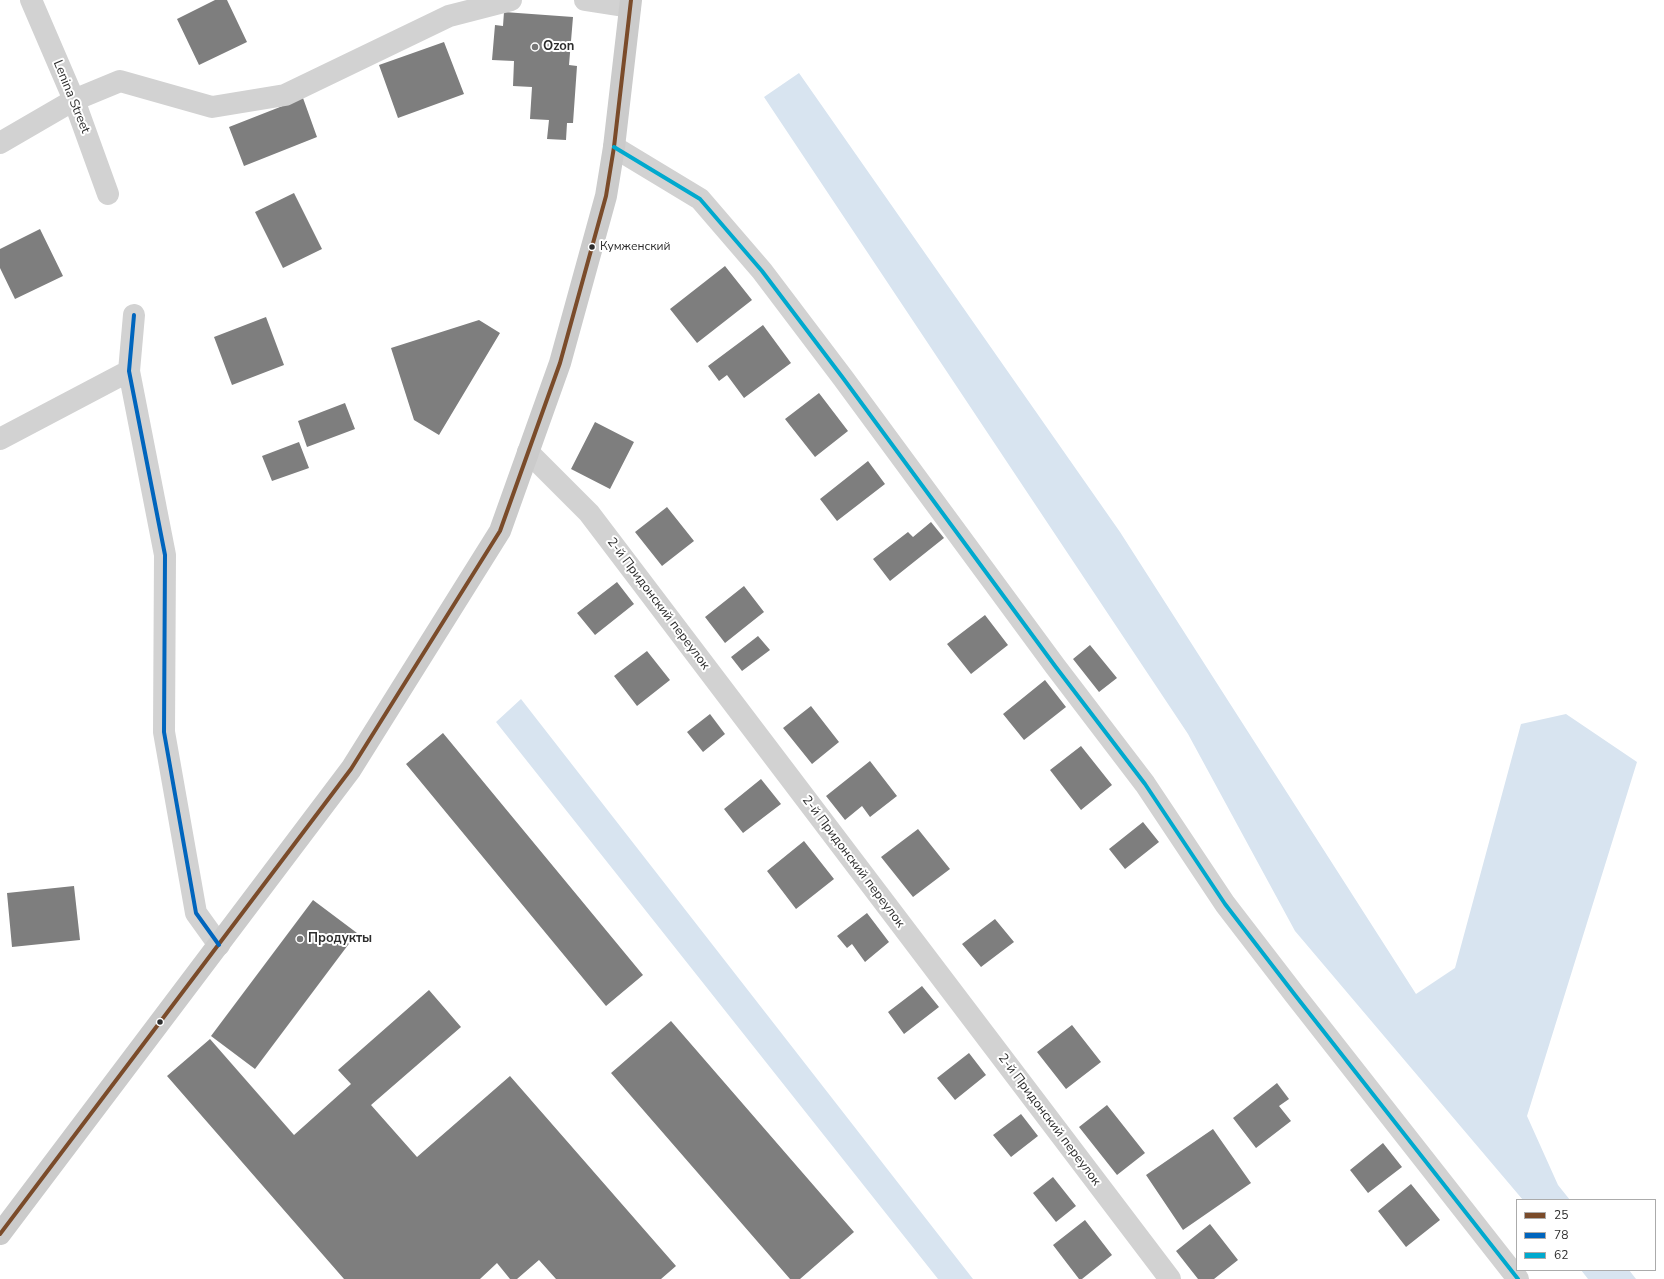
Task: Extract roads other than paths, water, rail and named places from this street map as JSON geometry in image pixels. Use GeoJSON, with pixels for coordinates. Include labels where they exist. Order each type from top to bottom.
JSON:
{"type":"FeatureCollection","features":[{"type":"Feature","properties":{"kind":"street","name":"Lenina Street"},"geometry":{"type":"LineString","coordinates":[[31,0],[74,100],[108,194]]}},
{"type":"Feature","properties":{"kind":"street"},"geometry":{"type":"LineString","coordinates":[[0,143],[74,100],[120,81],[212,107],[285,95],[449,16],[511,0]]}},
{"type":"Feature","properties":{"kind":"street"},"geometry":{"type":"LineString","coordinates":[[0,1234],[351,769],[500,531],[560,363],[606,196],[614,147],[631,4],[585,0]]}},
{"type":"Feature","properties":{"kind":"street"},"geometry":{"type":"LineString","coordinates":[[614,147],[700,199],[762,271],[843,378],[1055,666],[1145,784],[1225,904],[1518,1279]]}},
{"type":"Feature","properties":{"kind":"street"},"geometry":{"type":"LineString","coordinates":[[134,315],[129,371],[165,554],[164,732],[196,913],[218,945]]}},
{"type":"Feature","properties":{"kind":"street"},"geometry":{"type":"LineString","coordinates":[[0,440],[129,371]]}},
{"type":"Feature","properties":{"kind":"street","name":"2-й Придонский переулок"},"geometry":{"type":"LineString","coordinates":[[528,452],[589,513],[1170,1279]]}},
{"type":"Feature","properties":{"kind":"place","name":"Ozon"},"geometry":{"type":"Point","coordinates":[535,47]}},
{"type":"Feature","properties":{"kind":"place","name":"Кумженский"},"geometry":{"type":"Point","coordinates":[592,247]}},
{"type":"Feature","properties":{"kind":"place","name":"Продукты"},"geometry":{"type":"Point","coordinates":[300,939]}}]}
